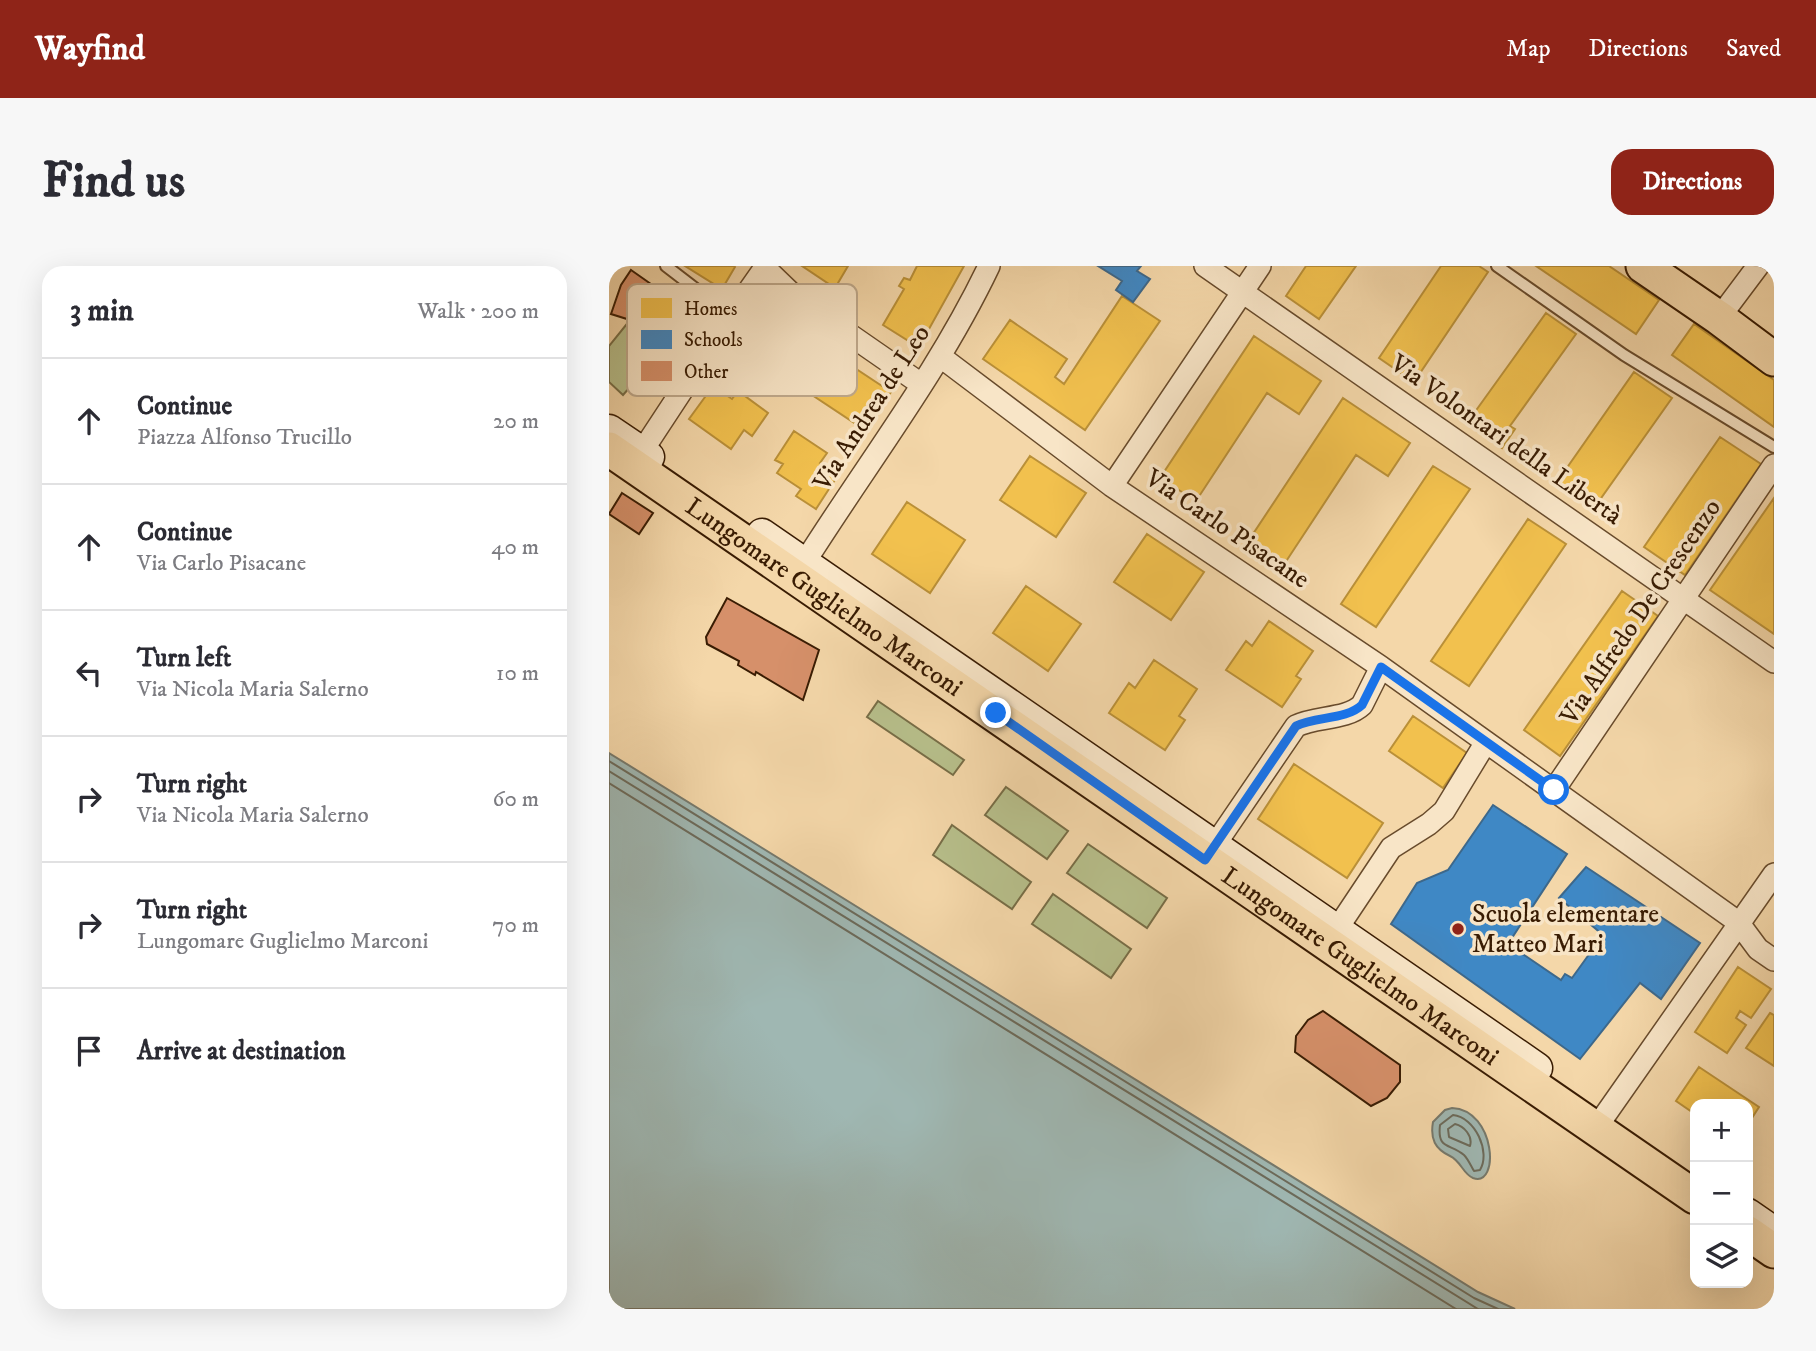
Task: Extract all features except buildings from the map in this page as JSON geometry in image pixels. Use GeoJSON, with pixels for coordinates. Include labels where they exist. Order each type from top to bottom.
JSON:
{"type":"FeatureCollection","features":[{"type":"Feature","properties":{"kind":"main road"},"geometry":{"type":"LineString","coordinates":[[1643,266],[1774,359]]}},
{"type":"Feature","properties":{"kind":"main road","name":"Lungomare Guglielmo Marconi"},"geometry":{"type":"LineString","coordinates":[[628,455],[800,570],[1601,1122],[1690,1193]]}},
{"type":"Feature","properties":{"kind":"main road"},"geometry":{"type":"LineString","coordinates":[[1753,1236],[1774,1251]]}},
{"type":"Feature","properties":{"kind":"street","name":"Via Andrea de Leo"},"geometry":{"type":"LineString","coordinates":[[800,570],[941,357],[969,309],[989,266]]}},
{"type":"Feature","properties":{"kind":"street","name":"Via Volontari della Libertà"},"geometry":{"type":"LineString","coordinates":[[1205,266],[1774,662]]}},
{"type":"Feature","properties":{"kind":"street"},"geometry":{"type":"LineString","coordinates":[[1112,486],[1260,266]]}},
{"type":"Feature","properties":{"kind":"street"},"geometry":{"type":"LineString","coordinates":[[754,284],[766,267],[782,284]]}},
{"type":"Feature","properties":{"kind":"street"},"geometry":{"type":"LineString","coordinates":[[1719,318],[1754,267]]}},
{"type":"Feature","properties":{"kind":"street"},"geometry":{"type":"LineString","coordinates":[[857,340],[921,384]]}},
{"type":"Feature","properties":{"kind":"street","name":"Via Carlo Pisacane"},"geometry":{"type":"LineString","coordinates":[[941,357],[1112,486],[1381,667],[1738,922],[1758,949],[1774,960]]}},
{"type":"Feature","properties":{"kind":"street"},"geometry":{"type":"LineString","coordinates":[[628,455],[671,396]]}},
{"type":"Feature","properties":{"kind":"street","name":"Lungomare Guglielmo Marconi"},"geometry":{"type":"LineString","coordinates":[[609,430],[628,455]]}},
{"type":"Feature","properties":{"kind":"street","name":"Via Alfredo De Crescenzo"},"geometry":{"type":"LineString","coordinates":[[1554,790],[1774,466]]}},
{"type":"Feature","properties":{"kind":"street"},"geometry":{"type":"LineString","coordinates":[[1210,853],[1296,726],[1308,719],[1356,710],[1362,705],[1381,667]]}},
{"type":"Feature","properties":{"kind":"street"},"geometry":{"type":"LineString","coordinates":[[1332,937],[1391,848],[1444,811],[1486,742]]}},
{"type":"Feature","properties":{"kind":"street"},"geometry":{"type":"LineString","coordinates":[[1601,1122],[1774,874]]}},
{"type":"Feature","properties":{"kind":"street","name":"Lungomare Guglielmo Marconi"},"geometry":{"type":"LineString","coordinates":[[1601,1122],[1690,1175]]}},
{"type":"Feature","properties":{"kind":"street"},"geometry":{"type":"LineString","coordinates":[[1753,1217],[1774,1232]]}},
{"type":"Feature","properties":{"kind":"lane"},"geometry":{"type":"LineString","coordinates":[[666,266],[689,284]]}},
{"type":"Feature","properties":{"kind":"lane"},"geometry":{"type":"LineString","coordinates":[[1497,266],[1624,355],[1774,447]]}},
{"type":"Feature","properties":{"kind":"green space"},"geometry":{"type":"Polygon","coordinates":[[[627,324],[627,390],[623,395],[609,382],[609,346],[627,324]]]}},
{"type":"Feature","properties":{"kind":"green space"},"geometry":{"type":"Polygon","coordinates":[[[878,701],[964,760],[953,775],[867,717],[878,701]]]}},
{"type":"Feature","properties":{"kind":"green space"},"geometry":{"type":"Polygon","coordinates":[[[1006,787],[1068,831],[1047,859],[985,815],[1006,787]]]}},
{"type":"Feature","properties":{"kind":"green space"},"geometry":{"type":"Polygon","coordinates":[[[952,825],[1031,882],[1012,909],[933,855],[952,825]]]}},
{"type":"Feature","properties":{"kind":"green space"},"geometry":{"type":"Polygon","coordinates":[[[1088,844],[1167,898],[1147,928],[1067,873],[1088,844]]]}},
{"type":"Feature","properties":{"kind":"green space"},"geometry":{"type":"Polygon","coordinates":[[[1053,894],[1131,949],[1111,978],[1032,924],[1053,894]]]}},
{"type":"Feature","properties":{"kind":"water"},"geometry":{"type":"Polygon","coordinates":[[[609,753],[1478,1292],[1515,1309],[609,1309],[609,753]]]}},
{"type":"Feature","properties":{"kind":"water"},"geometry":{"type":"Polygon","coordinates":[[[1452,1108],[1467,1112],[1478,1121],[1485,1134],[1490,1161],[1482,1178],[1473,1178],[1467,1174],[1454,1158],[1435,1143],[1433,1122],[1445,1110],[1452,1108]]]}},
{"type":"Feature","properties":{"kind":"place","name":"Scuola elementare Matteo Mari"},"geometry":{"type":"Point","coordinates":[1458,929]}},
{"type":"Feature","properties":{"kind":"route"},"geometry":{"type":"LineString","coordinates":[[996,713],[1205,860],[1296,726],[1308,719],[1356,710],[1362,705],[1381,667],[1554,790]]}}]}
